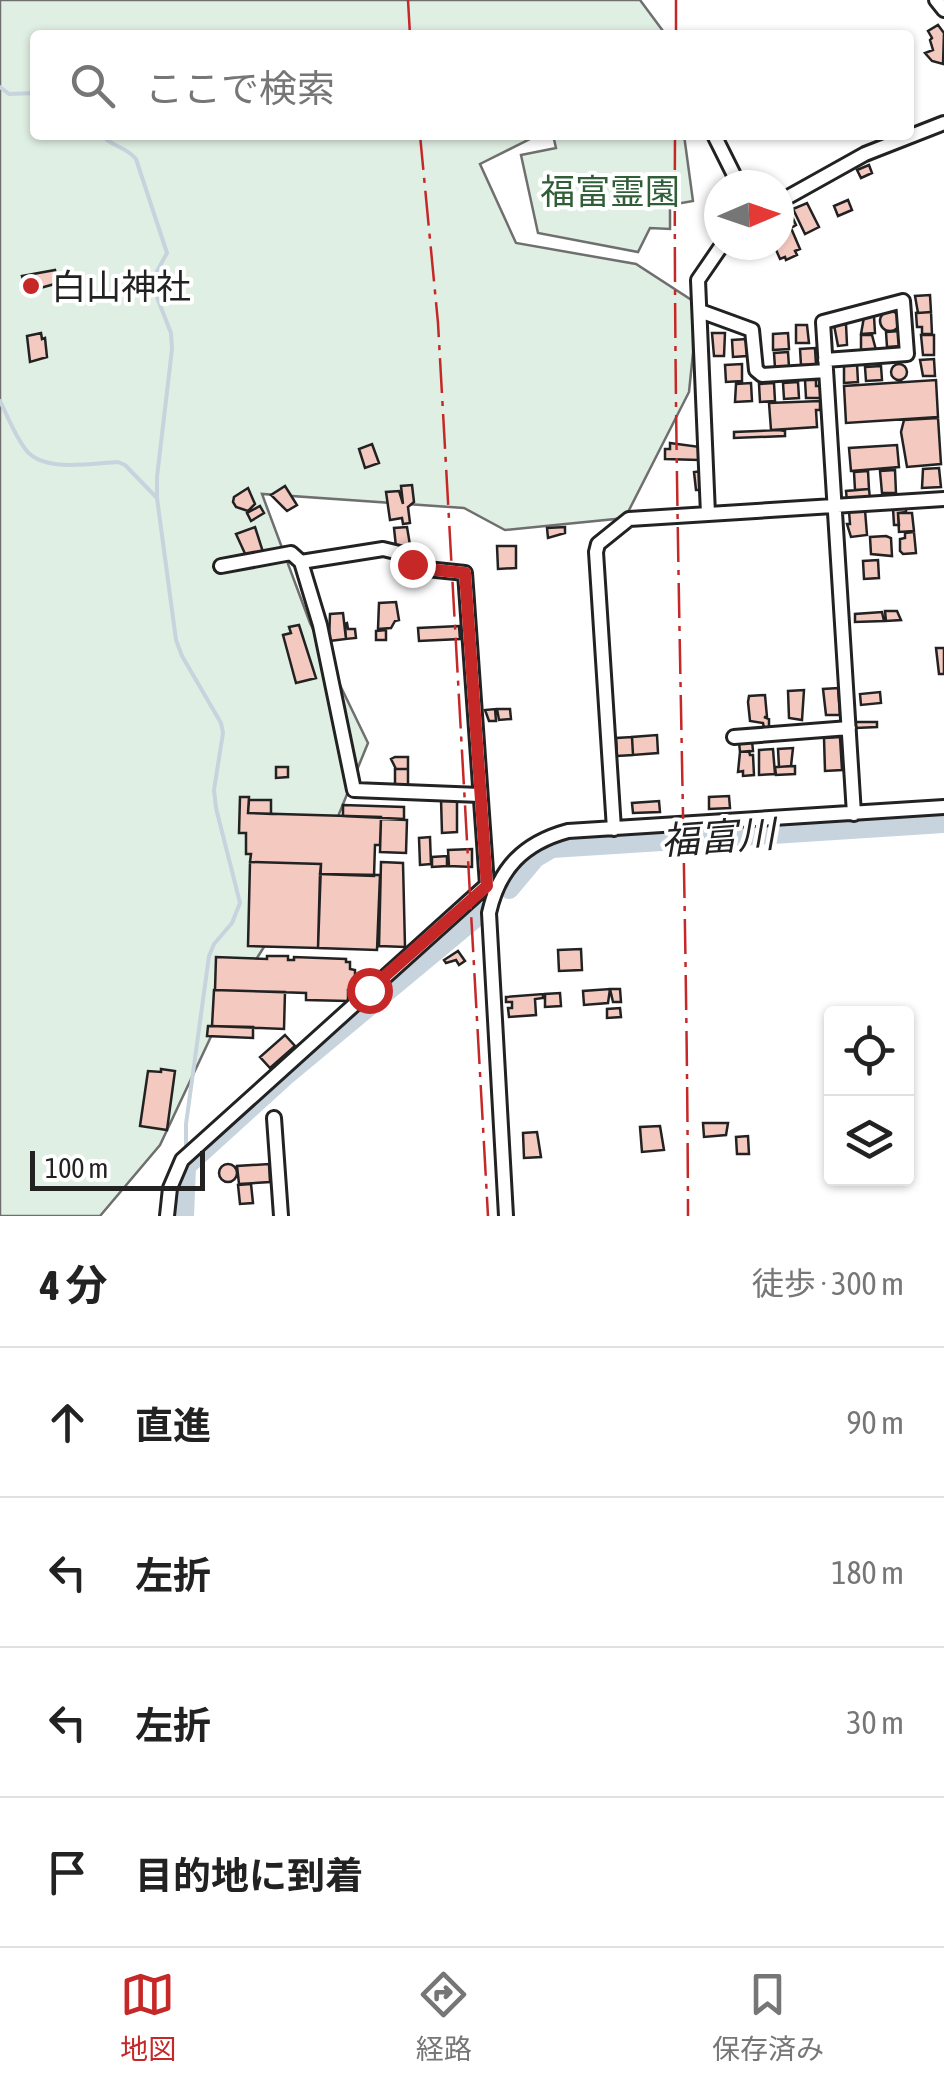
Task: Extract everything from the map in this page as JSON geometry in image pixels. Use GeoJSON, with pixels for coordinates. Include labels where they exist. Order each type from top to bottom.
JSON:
{"type":"FeatureCollection","features":[{"type":"Feature","properties":{"kind":"street"},"geometry":{"type":"LineString","coordinates":[[936,0],[944,10]]}},
{"type":"Feature","properties":{"kind":"street"},"geometry":{"type":"LineString","coordinates":[[914,136],[944,124]]}},
{"type":"Feature","properties":{"kind":"street"},"geometry":{"type":"LineString","coordinates":[[716,140],[732,170]]}},
{"type":"Feature","properties":{"kind":"street"},"geometry":{"type":"LineString","coordinates":[[794,194],[866,154],[902,140]]}},
{"type":"Feature","properties":{"kind":"street"},"geometry":{"type":"LineString","coordinates":[[708,514],[698,280],[712,260]]}},
{"type":"Feature","properties":{"kind":"street"},"geometry":{"type":"LineString","coordinates":[[700,311],[752,330],[756,370],[762,375],[826,366],[906,354],[903,300],[823,322],[826,366],[834,506],[854,814]]}},
{"type":"Feature","properties":{"kind":"street"},"geometry":{"type":"LineString","coordinates":[[614,829],[598,544],[629,519],[944,499]]}},
{"type":"Feature","properties":{"kind":"street"},"geometry":{"type":"LineString","coordinates":[[301,562],[384,549],[408,554],[417,568],[465,573],[480,794],[491,888],[489,912],[506,1216]]}},
{"type":"Feature","properties":{"kind":"street"},"geometry":{"type":"LineString","coordinates":[[220,566],[291,553],[301,562],[320,625],[354,790],[480,794]]}},
{"type":"Feature","properties":{"kind":"street"},"geometry":{"type":"LineString","coordinates":[[734,737],[849,728]]}},
{"type":"Feature","properties":{"kind":"street"},"geometry":{"type":"LineString","coordinates":[[167,1216],[170,1188],[186,1156],[491,888],[528,846],[568,831],[944,807]]}},
{"type":"Feature","properties":{"kind":"street"},"geometry":{"type":"LineString","coordinates":[[274,1118],[281,1216]]}},
{"type":"Feature","properties":{"kind":"green space"},"geometry":{"type":"Polygon","coordinates":[[[0,0],[640,0],[662,30],[30,30],[30,140],[528,140],[480,164],[516,243],[636,264],[693,301],[693,353],[689,392],[625,518],[505,530],[464,508],[262,494],[310,623],[368,743],[321,858],[223,1011],[160,1145],[100,1216],[0,1216],[0,0]]]}},
{"type":"Feature","properties":{"kind":"green space","name":"福富霊園"},"geometry":{"type":"Polygon","coordinates":[[[554,140],[685,140],[693,201],[670,205],[670,229],[650,228],[638,252],[538,233],[521,155],[556,148],[554,140]]]}},
{"type":"Feature","properties":{"kind":"building"},"geometry":{"type":"Polygon","coordinates":[[[938,25],[944,33],[943,64],[932,61],[925,53],[933,50],[928,31],[938,25]]]}},
{"type":"Feature","properties":{"kind":"building"},"geometry":{"type":"Polygon","coordinates":[[[869,165],[872,173],[861,178],[857,170],[869,165]]]}},
{"type":"Feature","properties":{"kind":"building"},"geometry":{"type":"Polygon","coordinates":[[[848,200],[852,210],[838,216],[834,206],[848,200]]]}},
{"type":"Feature","properties":{"kind":"building"},"geometry":{"type":"Polygon","coordinates":[[[807,203],[819,227],[805,234],[794,209],[807,203]]]}},
{"type":"Feature","properties":{"kind":"building"},"geometry":{"type":"Polygon","coordinates":[[[55,270],[58,283],[37,289],[35,281],[34,288],[26,290],[22,276],[55,270]]]}},
{"type":"Feature","properties":{"kind":"building"},"geometry":{"type":"Polygon","coordinates":[[[930,295],[931,312],[918,313],[915,296],[930,295]]]}},
{"type":"Feature","properties":{"kind":"building"},"geometry":{"type":"Polygon","coordinates":[[[890,311],[900,321],[890,331],[880,321],[890,311]]]}},
{"type":"Feature","properties":{"kind":"building"},"geometry":{"type":"Polygon","coordinates":[[[931,312],[932,334],[922,334],[916,313],[931,312]]]}},
{"type":"Feature","properties":{"kind":"building"},"geometry":{"type":"Polygon","coordinates":[[[874,316],[875,333],[861,334],[864,317],[874,316]]]}},
{"type":"Feature","properties":{"kind":"building"},"geometry":{"type":"Polygon","coordinates":[[[846,324],[847,345],[838,346],[834,325],[846,324]]]}},
{"type":"Feature","properties":{"kind":"building"},"geometry":{"type":"Polygon","coordinates":[[[796,325],[807,325],[809,343],[796,343],[796,325]]]}},
{"type":"Feature","properties":{"kind":"building"},"geometry":{"type":"Polygon","coordinates":[[[900,331],[901,346],[887,347],[886,332],[900,331]]]}},
{"type":"Feature","properties":{"kind":"building"},"geometry":{"type":"Polygon","coordinates":[[[41,333],[47,357],[30,362],[27,336],[41,333]]]}},
{"type":"Feature","properties":{"kind":"building"},"geometry":{"type":"Polygon","coordinates":[[[712,333],[725,333],[724,356],[714,356],[712,333]]]}},
{"type":"Feature","properties":{"kind":"building"},"geometry":{"type":"Polygon","coordinates":[[[788,333],[789,349],[773,350],[773,334],[788,333]]]}},
{"type":"Feature","properties":{"kind":"building"},"geometry":{"type":"Polygon","coordinates":[[[861,335],[872,335],[876,350],[861,350],[861,335]]]}},
{"type":"Feature","properties":{"kind":"building"},"geometry":{"type":"Polygon","coordinates":[[[921,335],[934,335],[934,355],[923,355],[921,335]]]}},
{"type":"Feature","properties":{"kind":"building"},"geometry":{"type":"Polygon","coordinates":[[[746,339],[747,356],[733,357],[732,340],[746,339]]]}},
{"type":"Feature","properties":{"kind":"building"},"geometry":{"type":"Polygon","coordinates":[[[815,348],[816,365],[801,365],[800,349],[815,348]]]}},
{"type":"Feature","properties":{"kind":"building"},"geometry":{"type":"Polygon","coordinates":[[[788,352],[789,367],[775,368],[774,353],[788,352]]]}},
{"type":"Feature","properties":{"kind":"building"},"geometry":{"type":"Polygon","coordinates":[[[934,359],[935,376],[923,376],[920,360],[934,359]]]}},
{"type":"Feature","properties":{"kind":"building"},"geometry":{"type":"Polygon","coordinates":[[[742,364],[742,381],[726,382],[725,365],[742,364]]]}},
{"type":"Feature","properties":{"kind":"building"},"geometry":{"type":"Polygon","coordinates":[[[857,364],[858,382],[844,383],[844,365],[857,364]]]}},
{"type":"Feature","properties":{"kind":"building"},"geometry":{"type":"Polygon","coordinates":[[[899,364],[907,372],[899,380],[891,372],[899,364]]]}},
{"type":"Feature","properties":{"kind":"building"},"geometry":{"type":"Polygon","coordinates":[[[881,366],[882,380],[866,381],[865,367],[881,366]]]}},
{"type":"Feature","properties":{"kind":"building"},"geometry":{"type":"Polygon","coordinates":[[[805,380],[816,380],[816,386],[821,386],[821,398],[806,398],[805,380]]]}},
{"type":"Feature","properties":{"kind":"building"},"geometry":{"type":"Polygon","coordinates":[[[936,380],[938,417],[846,423],[844,386],[936,380]]]}},
{"type":"Feature","properties":{"kind":"building"},"geometry":{"type":"Polygon","coordinates":[[[798,382],[799,398],[784,399],[783,383],[798,382]]]}},
{"type":"Feature","properties":{"kind":"building"},"geometry":{"type":"Polygon","coordinates":[[[751,383],[752,401],[735,402],[736,384],[751,383]]]}},
{"type":"Feature","properties":{"kind":"building"},"geometry":{"type":"Polygon","coordinates":[[[774,383],[775,401],[760,402],[759,384],[774,383]]]}},
{"type":"Feature","properties":{"kind":"building"},"geometry":{"type":"Polygon","coordinates":[[[820,401],[817,427],[771,430],[769,403],[820,401]]]}},
{"type":"Feature","properties":{"kind":"building"},"geometry":{"type":"Polygon","coordinates":[[[938,418],[941,464],[907,467],[901,432],[904,420],[938,418]]]}},
{"type":"Feature","properties":{"kind":"building"},"geometry":{"type":"Polygon","coordinates":[[[785,431],[785,436],[734,438],[734,432],[785,431]]]}},
{"type":"Feature","properties":{"kind":"building"},"geometry":{"type":"Polygon","coordinates":[[[670,443],[700,447],[699,460],[665,459],[670,443]]]}},
{"type":"Feature","properties":{"kind":"building"},"geometry":{"type":"Polygon","coordinates":[[[372,444],[379,463],[365,468],[359,449],[372,444]]]}},
{"type":"Feature","properties":{"kind":"building"},"geometry":{"type":"Polygon","coordinates":[[[897,445],[899,467],[851,471],[849,448],[897,445]]]}},
{"type":"Feature","properties":{"kind":"building"},"geometry":{"type":"Polygon","coordinates":[[[939,468],[941,487],[922,488],[923,469],[939,468]]]}},
{"type":"Feature","properties":{"kind":"building"},"geometry":{"type":"Polygon","coordinates":[[[895,470],[896,493],[882,493],[880,471],[895,470]]]}},
{"type":"Feature","properties":{"kind":"building"},"geometry":{"type":"Polygon","coordinates":[[[703,471],[704,490],[696,490],[694,472],[703,471]]]}},
{"type":"Feature","properties":{"kind":"building"},"geometry":{"type":"Polygon","coordinates":[[[868,471],[869,489],[855,490],[854,472],[868,471]]]}},
{"type":"Feature","properties":{"kind":"building"},"geometry":{"type":"Polygon","coordinates":[[[412,485],[410,523],[403,524],[402,518],[390,520],[386,492],[399,491],[403,504],[401,486],[412,485]]]}},
{"type":"Feature","properties":{"kind":"building"},"geometry":{"type":"Polygon","coordinates":[[[285,486],[297,505],[287,511],[271,495],[285,486]]]}},
{"type":"Feature","properties":{"kind":"building"},"geometry":{"type":"Polygon","coordinates":[[[248,488],[255,504],[248,511],[233,502],[248,488]]]}},
{"type":"Feature","properties":{"kind":"building"},"geometry":{"type":"Polygon","coordinates":[[[869,489],[870,499],[847,501],[846,491],[869,489]]]}},
{"type":"Feature","properties":{"kind":"building"},"geometry":{"type":"Polygon","coordinates":[[[260,506],[264,513],[251,521],[247,513],[260,506]]]}},
{"type":"Feature","properties":{"kind":"building"},"geometry":{"type":"Polygon","coordinates":[[[906,507],[906,512],[898,513],[899,525],[894,525],[893,508],[906,507]]]}},
{"type":"Feature","properties":{"kind":"building"},"geometry":{"type":"Polygon","coordinates":[[[865,510],[867,535],[851,537],[849,511],[865,510]]]}},
{"type":"Feature","properties":{"kind":"building"},"geometry":{"type":"Polygon","coordinates":[[[898,513],[912,513],[914,531],[899,532],[898,513]]]}},
{"type":"Feature","properties":{"kind":"building"},"geometry":{"type":"Polygon","coordinates":[[[255,527],[263,552],[247,558],[236,534],[255,527]]]}},
{"type":"Feature","properties":{"kind":"building"},"geometry":{"type":"Polygon","coordinates":[[[407,527],[410,545],[396,547],[394,528],[407,527]]]}},
{"type":"Feature","properties":{"kind":"building"},"geometry":{"type":"Polygon","coordinates":[[[565,527],[565,533],[548,538],[547,528],[565,527]]]}},
{"type":"Feature","properties":{"kind":"building"},"geometry":{"type":"Polygon","coordinates":[[[914,532],[916,553],[903,554],[900,539],[905,538],[905,533],[914,532]]]}},
{"type":"Feature","properties":{"kind":"building"},"geometry":{"type":"Polygon","coordinates":[[[870,537],[891,538],[892,556],[871,554],[870,537]]]}},
{"type":"Feature","properties":{"kind":"building"},"geometry":{"type":"Polygon","coordinates":[[[497,546],[516,546],[516,568],[498,569],[497,546]]]}},
{"type":"Feature","properties":{"kind":"building"},"geometry":{"type":"Polygon","coordinates":[[[878,560],[879,578],[864,579],[863,561],[878,560]]]}},
{"type":"Feature","properties":{"kind":"building"},"geometry":{"type":"Polygon","coordinates":[[[396,602],[399,620],[391,628],[378,629],[379,603],[396,602]]]}},
{"type":"Feature","properties":{"kind":"building"},"geometry":{"type":"Polygon","coordinates":[[[885,611],[897,611],[901,620],[886,621],[885,611]]]}},
{"type":"Feature","properties":{"kind":"building"},"geometry":{"type":"Polygon","coordinates":[[[882,612],[884,621],[855,622],[855,614],[882,612]]]}},
{"type":"Feature","properties":{"kind":"building"},"geometry":{"type":"Polygon","coordinates":[[[343,613],[346,639],[329,641],[330,614],[343,613]]]}},
{"type":"Feature","properties":{"kind":"building"},"geometry":{"type":"Polygon","coordinates":[[[347,623],[348,629],[355,629],[356,638],[346,639],[347,623]]]}},
{"type":"Feature","properties":{"kind":"building"},"geometry":{"type":"Polygon","coordinates":[[[299,625],[316,678],[296,683],[283,635],[291,633],[289,627],[299,625]]]}},
{"type":"Feature","properties":{"kind":"building"},"geometry":{"type":"Polygon","coordinates":[[[459,626],[460,639],[419,641],[418,628],[459,626]]]}},
{"type":"Feature","properties":{"kind":"building"},"geometry":{"type":"Polygon","coordinates":[[[386,630],[386,640],[376,640],[376,631],[386,630]]]}},
{"type":"Feature","properties":{"kind":"building"},"geometry":{"type":"Polygon","coordinates":[[[936,648],[944,648],[944,674],[939,674],[936,648]]]}},
{"type":"Feature","properties":{"kind":"building"},"geometry":{"type":"Polygon","coordinates":[[[838,688],[840,715],[826,715],[823,689],[838,688]]]}},
{"type":"Feature","properties":{"kind":"building"},"geometry":{"type":"Polygon","coordinates":[[[804,690],[802,720],[789,718],[788,691],[804,690]]]}},
{"type":"Feature","properties":{"kind":"building"},"geometry":{"type":"Polygon","coordinates":[[[880,692],[881,703],[861,705],[860,694],[880,692]]]}},
{"type":"Feature","properties":{"kind":"building"},"geometry":{"type":"Polygon","coordinates":[[[765,695],[764,717],[769,719],[769,728],[750,721],[749,696],[765,695]]]}},
{"type":"Feature","properties":{"kind":"building"},"geometry":{"type":"Polygon","coordinates":[[[495,709],[496,721],[489,721],[485,710],[495,709]]]}},
{"type":"Feature","properties":{"kind":"building"},"geometry":{"type":"Polygon","coordinates":[[[497,709],[510,709],[511,719],[499,720],[497,709]]]}},
{"type":"Feature","properties":{"kind":"building"},"geometry":{"type":"Polygon","coordinates":[[[855,722],[877,722],[877,727],[856,728],[855,722]]]}},
{"type":"Feature","properties":{"kind":"building"},"geometry":{"type":"Polygon","coordinates":[[[657,735],[658,753],[633,755],[632,737],[657,735]]]}},
{"type":"Feature","properties":{"kind":"building"},"geometry":{"type":"Polygon","coordinates":[[[632,737],[633,755],[617,756],[616,738],[632,737]]]}},
{"type":"Feature","properties":{"kind":"building"},"geometry":{"type":"Polygon","coordinates":[[[840,737],[842,770],[825,771],[824,738],[840,737]]]}},
{"type":"Feature","properties":{"kind":"building"},"geometry":{"type":"Polygon","coordinates":[[[752,741],[753,751],[740,752],[739,742],[752,741]]]}},
{"type":"Feature","properties":{"kind":"building"},"geometry":{"type":"Polygon","coordinates":[[[793,748],[791,766],[779,767],[778,749],[793,748]]]}},
{"type":"Feature","properties":{"kind":"building"},"geometry":{"type":"Polygon","coordinates":[[[773,749],[775,774],[759,775],[759,750],[773,749]]]}},
{"type":"Feature","properties":{"kind":"building"},"geometry":{"type":"Polygon","coordinates":[[[740,752],[753,755],[754,775],[743,776],[743,771],[738,772],[740,752]]]}},
{"type":"Feature","properties":{"kind":"building"},"geometry":{"type":"Polygon","coordinates":[[[408,757],[408,769],[396,769],[391,759],[408,757]]]}},
{"type":"Feature","properties":{"kind":"building"},"geometry":{"type":"Polygon","coordinates":[[[795,766],[795,774],[776,775],[775,767],[795,766]]]}},
{"type":"Feature","properties":{"kind":"building"},"geometry":{"type":"Polygon","coordinates":[[[276,767],[288,767],[288,777],[276,778],[276,767]]]}},
{"type":"Feature","properties":{"kind":"building"},"geometry":{"type":"Polygon","coordinates":[[[395,769],[408,769],[408,788],[395,788],[395,769]]]}},
{"type":"Feature","properties":{"kind":"building"},"geometry":{"type":"Polygon","coordinates":[[[729,796],[730,808],[709,809],[709,797],[729,796]]]}},
{"type":"Feature","properties":{"kind":"building"},"geometry":{"type":"Polygon","coordinates":[[[240,797],[249,797],[248,813],[381,817],[374,876],[320,874],[321,864],[250,862],[246,833],[239,833],[240,797]]]}},
{"type":"Feature","properties":{"kind":"building"},"geometry":{"type":"Polygon","coordinates":[[[441,799],[457,799],[457,832],[442,833],[441,799]]]}},
{"type":"Feature","properties":{"kind":"building"},"geometry":{"type":"Polygon","coordinates":[[[249,800],[271,800],[271,814],[248,813],[249,800]]]}},
{"type":"Feature","properties":{"kind":"building"},"geometry":{"type":"Polygon","coordinates":[[[659,801],[660,812],[633,813],[632,803],[659,801]]]}},
{"type":"Feature","properties":{"kind":"building"},"geometry":{"type":"Polygon","coordinates":[[[343,805],[404,807],[404,819],[343,816],[343,805]]]}},
{"type":"Feature","properties":{"kind":"building"},"geometry":{"type":"Polygon","coordinates":[[[381,819],[407,820],[406,853],[380,852],[381,819]]]}},
{"type":"Feature","properties":{"kind":"building"},"geometry":{"type":"Polygon","coordinates":[[[430,837],[431,864],[420,865],[419,838],[430,837]]]}},
{"type":"Feature","properties":{"kind":"building"},"geometry":{"type":"Polygon","coordinates":[[[472,849],[472,867],[449,866],[448,850],[472,849]]]}},
{"type":"Feature","properties":{"kind":"building"},"geometry":{"type":"Polygon","coordinates":[[[447,856],[447,866],[432,867],[432,857],[447,856]]]}},
{"type":"Feature","properties":{"kind":"building"},"geometry":{"type":"Polygon","coordinates":[[[250,862],[321,864],[318,948],[248,946],[250,862]]]}},
{"type":"Feature","properties":{"kind":"building"},"geometry":{"type":"Polygon","coordinates":[[[381,862],[403,863],[405,947],[379,946],[381,862]]]}},
{"type":"Feature","properties":{"kind":"building"},"geometry":{"type":"Polygon","coordinates":[[[320,874],[380,875],[377,950],[318,948],[320,874]]]}},
{"type":"Feature","properties":{"kind":"building"},"geometry":{"type":"Polygon","coordinates":[[[581,949],[582,970],[559,971],[558,950],[581,949]]]}},
{"type":"Feature","properties":{"kind":"building"},"geometry":{"type":"Polygon","coordinates":[[[458,951],[465,961],[459,965],[456,960],[446,963],[444,960],[458,951]]]}},
{"type":"Feature","properties":{"kind":"building"},"geometry":{"type":"Polygon","coordinates":[[[288,956],[288,960],[346,959],[350,969],[355,970],[355,990],[348,990],[348,1001],[306,1000],[306,993],[215,990],[216,957],[288,956]]]}},
{"type":"Feature","properties":{"kind":"building"},"geometry":{"type":"Polygon","coordinates":[[[610,989],[608,1003],[584,1005],[583,991],[610,989]]]}},
{"type":"Feature","properties":{"kind":"building"},"geometry":{"type":"Polygon","coordinates":[[[610,989],[620,989],[621,1002],[613,1002],[610,989]]]}},
{"type":"Feature","properties":{"kind":"building"},"geometry":{"type":"Polygon","coordinates":[[[214,990],[285,992],[284,1029],[212,1026],[214,990]]]}},
{"type":"Feature","properties":{"kind":"building"},"geometry":{"type":"Polygon","coordinates":[[[560,993],[561,1006],[545,1007],[545,994],[560,993]]]}},
{"type":"Feature","properties":{"kind":"building"},"geometry":{"type":"Polygon","coordinates":[[[543,994],[543,998],[535,999],[536,1015],[509,1017],[512,1002],[506,1002],[506,997],[543,994]]]}},
{"type":"Feature","properties":{"kind":"building"},"geometry":{"type":"Polygon","coordinates":[[[620,1008],[621,1017],[607,1018],[607,1009],[620,1008]]]}},
{"type":"Feature","properties":{"kind":"building"},"geometry":{"type":"Polygon","coordinates":[[[208,1026],[253,1027],[253,1038],[207,1036],[208,1026]]]}},
{"type":"Feature","properties":{"kind":"building"},"geometry":{"type":"Polygon","coordinates":[[[285,1035],[295,1046],[270,1068],[260,1057],[285,1035]]]}},
{"type":"Feature","properties":{"kind":"building"},"geometry":{"type":"Polygon","coordinates":[[[148,1071],[175,1071],[167,1130],[140,1126],[148,1071]]]}},
{"type":"Feature","properties":{"kind":"building"},"geometry":{"type":"Polygon","coordinates":[[[703,1123],[728,1123],[726,1135],[704,1137],[703,1123]]]}},
{"type":"Feature","properties":{"kind":"building"},"geometry":{"type":"Polygon","coordinates":[[[660,1126],[664,1150],[642,1152],[640,1127],[660,1126]]]}},
{"type":"Feature","properties":{"kind":"building"},"geometry":{"type":"Polygon","coordinates":[[[537,1132],[541,1157],[524,1158],[523,1133],[537,1132]]]}},
{"type":"Feature","properties":{"kind":"building"},"geometry":{"type":"Polygon","coordinates":[[[748,1136],[749,1154],[737,1154],[736,1137],[748,1136]]]}},
{"type":"Feature","properties":{"kind":"building"},"geometry":{"type":"Polygon","coordinates":[[[228,1164],[237,1173],[228,1182],[219,1173],[228,1164]]]}},
{"type":"Feature","properties":{"kind":"building"},"geometry":{"type":"Polygon","coordinates":[[[269,1164],[270,1182],[239,1184],[237,1166],[269,1164]]]}},
{"type":"Feature","properties":{"kind":"building"},"geometry":{"type":"Polygon","coordinates":[[[251,1184],[253,1203],[240,1204],[238,1185],[251,1184]]]}},
{"type":"Feature","properties":{"kind":"waterway"},"geometry":{"type":"LineString","coordinates":[[0,87],[9,94],[30,93]]}},
{"type":"Feature","properties":{"kind":"waterway"},"geometry":{"type":"LineString","coordinates":[[108,140],[136,159],[167,253],[151,282],[171,333],[172,349],[157,496]]}},
{"type":"Feature","properties":{"kind":"waterway"},"geometry":{"type":"LineString","coordinates":[[0,401],[18,439],[34,457],[69,465],[118,462],[157,498],[176,640],[221,723],[223,733],[214,790],[240,903],[232,923],[209,956],[186,1124],[186,1150]]}},
{"type":"Feature","properties":{"kind":"waterway","name":"福富川"},"geometry":{"type":"LineString","coordinates":[[509,889],[535,858],[552,848],[944,823]]}},
{"type":"Feature","properties":{"kind":"waterway","name":"福富川"},"geometry":{"type":"LineString","coordinates":[[184,1216],[186,1166],[285,1076],[481,913]]}},
{"type":"Feature","properties":{"kind":"power"},"geometry":{"type":"LineString","coordinates":[[408,0],[410,30]]}},
{"type":"Feature","properties":{"kind":"power"},"geometry":{"type":"LineString","coordinates":[[676,0],[676,30]]}},
{"type":"Feature","properties":{"kind":"power"},"geometry":{"type":"LineString","coordinates":[[420,140],[438,323],[488,1216]]}},
{"type":"Feature","properties":{"kind":"power"},"geometry":{"type":"LineString","coordinates":[[675,140],[688,1216]]}},
{"type":"Feature","properties":{"kind":"place","name":"白山神社"},"geometry":{"type":"Point","coordinates":[31,286]}},
{"type":"Feature","properties":{"kind":"route"},"geometry":{"type":"LineString","coordinates":[[369,990],[487,886],[465,573],[417,568],[412,564]]}}]}
